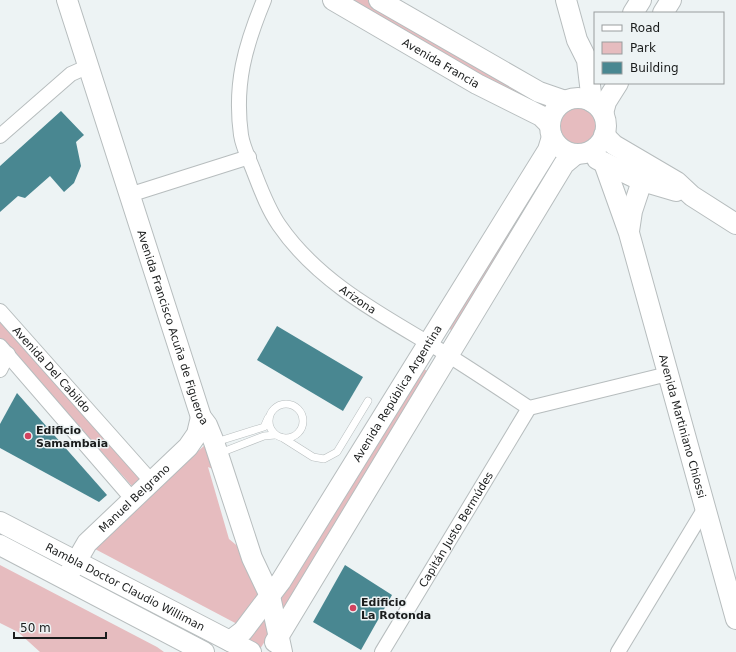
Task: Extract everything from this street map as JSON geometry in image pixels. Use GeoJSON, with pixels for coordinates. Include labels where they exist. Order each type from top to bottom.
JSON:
{"type":"FeatureCollection","features":[{"type":"Feature","properties":{"kind":"street","name":"Avenida Francisco Acuña de Figueroa"},"geometry":{"type":"LineString","coordinates":[[67,0],[201,417],[207,425],[216,448],[252,558],[270,596],[276,646]]}},
{"type":"Feature","properties":{"kind":"street","name":"Arizona"},"geometry":{"type":"LineString","coordinates":[[264,0],[248,39],[240,78],[241,137],[260,187],[279,224],[306,257],[337,285],[375,312],[449,356],[529,408]]}},
{"type":"Feature","properties":{"kind":"street","name":"Avenida Francia"},"geometry":{"type":"LineString","coordinates":[[333,0],[477,84],[541,116],[551,131]]}},
{"type":"Feature","properties":{"kind":"street"},"geometry":{"type":"LineString","coordinates":[[379,0],[539,92],[586,104],[606,124],[604,135],[598,146],[581,153]]}},
{"type":"Feature","properties":{"kind":"street"},"geometry":{"type":"LineString","coordinates":[[566,0],[577,40],[586,104]]}},
{"type":"Feature","properties":{"kind":"street"},"geometry":{"type":"LineString","coordinates":[[634,12],[642,0]]}},
{"type":"Feature","properties":{"kind":"street"},"geometry":{"type":"LineString","coordinates":[[663,12],[671,0]]}},
{"type":"Feature","properties":{"kind":"street"},"geometry":{"type":"LineString","coordinates":[[0,136],[71,74],[89,66]]}},
{"type":"Feature","properties":{"kind":"street"},"geometry":{"type":"LineString","coordinates":[[586,104],[602,84]]}},
{"type":"Feature","properties":{"kind":"street"},"geometry":{"type":"LineString","coordinates":[[617,84],[606,102],[555,110],[551,131],[562,149],[581,153],[642,181],[692,196]]}},
{"type":"Feature","properties":{"kind":"street","name":"Avenida República Argentina"},"geometry":{"type":"LineString","coordinates":[[230,641],[243,631],[285,575],[548,150],[551,131]]}},
{"type":"Feature","properties":{"kind":"street"},"geometry":{"type":"LineString","coordinates":[[604,135],[614,145],[677,182],[692,196],[736,224]]}},
{"type":"Feature","properties":{"kind":"street","name":"Avenida República Argentina"},"geometry":{"type":"LineString","coordinates":[[276,646],[564,164],[581,153]]}},
{"type":"Feature","properties":{"kind":"street"},"geometry":{"type":"LineString","coordinates":[[129,195],[249,157]]}},
{"type":"Feature","properties":{"kind":"street","name":"Avenida Martiniano Chiossi"},"geometry":{"type":"LineString","coordinates":[[629,233],[632,211],[642,181],[642,167],[639,161]]}},
{"type":"Feature","properties":{"kind":"street","name":"Avenida Martiniano Chiossi"},"geometry":{"type":"LineString","coordinates":[[604,163],[629,233],[736,619]]}},
{"type":"Feature","properties":{"kind":"street","name":"Avenida Del Cabildo"},"geometry":{"type":"LineString","coordinates":[[0,311],[152,482]]}},
{"type":"Feature","properties":{"kind":"street"},"geometry":{"type":"LineString","coordinates":[[0,370],[4,350]]}},
{"type":"Feature","properties":{"kind":"street","name":"Avenida Del Cabildo"},"geometry":{"type":"LineString","coordinates":[[4,350],[134,501]]}},
{"type":"Feature","properties":{"kind":"street"},"geometry":{"type":"LineString","coordinates":[[529,408],[668,374]]}},
{"type":"Feature","properties":{"kind":"street","name":"Capitán Justo Bermúdes"},"geometry":{"type":"LineString","coordinates":[[382,652],[529,408]]}},
{"type":"Feature","properties":{"kind":"street","name":"Manuel Belgrano"},"geometry":{"type":"LineString","coordinates":[[66,580],[87,543],[134,501],[188,447],[197,434],[201,417]]}},
{"type":"Feature","properties":{"kind":"street"},"geometry":{"type":"LineString","coordinates":[[618,652],[705,508]]}},
{"type":"Feature","properties":{"kind":"street","name":"Rambla Doctor Claudio Williman"},"geometry":{"type":"LineString","coordinates":[[0,522],[250,652]]}},
{"type":"Feature","properties":{"kind":"street","name":"Rambla Doctor Claudio Williman"},"geometry":{"type":"LineString","coordinates":[[0,545],[204,652]]}},
{"type":"Feature","properties":{"kind":"lane"},"geometry":{"type":"LineString","coordinates":[[216,448],[264,436],[275,435],[283,438],[314,457],[324,459],[337,452],[368,401]]}},
{"type":"Feature","properties":{"kind":"lane"},"geometry":{"type":"LineString","coordinates":[[216,448],[264,426],[272,410],[279,404],[288,403],[297,407],[302,414],[303,423],[300,432],[292,437],[283,438]]}},
{"type":"Feature","properties":{"kind":"lane"},"geometry":{"type":"LineString","coordinates":[[268,418],[269,427],[275,435]]}},
{"type":"Feature","properties":{"kind":"green space"},"geometry":{"type":"Polygon","coordinates":[[[349,0],[370,0],[552,104],[547,113],[488,82],[349,0]]]}},
{"type":"Feature","properties":{"kind":"green space"},"geometry":{"type":"Polygon","coordinates":[[[574,105],[582,105],[590,108],[596,114],[599,126],[596,138],[590,144],[582,147],[574,147],[566,144],[560,138],[557,130],[557,122],[560,114],[566,108],[574,105]]]}},
{"type":"Feature","properties":{"kind":"green space"},"geometry":{"type":"Polygon","coordinates":[[[553,153],[560,158],[454,332],[448,328],[553,153]]]}},
{"type":"Feature","properties":{"kind":"green space"},"geometry":{"type":"Polygon","coordinates":[[[0,322],[141,479],[132,486],[0,338],[0,322]]]}},
{"type":"Feature","properties":{"kind":"green space"},"geometry":{"type":"Polygon","coordinates":[[[424,369],[430,373],[283,610],[279,602],[424,369]]]}},
{"type":"Feature","properties":{"kind":"green space"},"geometry":{"type":"Polygon","coordinates":[[[205,445],[215,470],[208,467],[229,539],[241,549],[261,599],[239,625],[95,549],[96,543],[205,445]]]}},
{"type":"Feature","properties":{"kind":"green space"},"geometry":{"type":"Polygon","coordinates":[[[0,565],[164,652],[40,652],[18,632],[0,623],[0,565]]]}},
{"type":"Feature","properties":{"kind":"green space"},"geometry":{"type":"Polygon","coordinates":[[[265,613],[272,630],[260,649],[244,639],[265,613]]]}},
{"type":"Feature","properties":{"kind":"building"},"geometry":{"type":"Polygon","coordinates":[[[61,111],[84,135],[76,142],[81,166],[74,183],[64,192],[50,176],[25,198],[18,196],[0,212],[0,166],[61,111]]]}},
{"type":"Feature","properties":{"kind":"building"},"geometry":{"type":"Polygon","coordinates":[[[277,326],[363,377],[343,411],[257,360],[277,326]]]}},
{"type":"Feature","properties":{"kind":"building","name":"Edificio Samambaia"},"geometry":{"type":"Polygon","coordinates":[[[17,393],[107,495],[99,502],[0,448],[0,424],[17,393]]]}},
{"type":"Feature","properties":{"kind":"building","name":"Edificio La Rotonda"},"geometry":{"type":"Polygon","coordinates":[[[345,565],[392,595],[361,650],[313,622],[345,565]]]}},
{"type":"Feature","properties":{"kind":"place","name":"Edificio Samambaia"},"geometry":{"type":"Point","coordinates":[28,436]}},
{"type":"Feature","properties":{"kind":"place","name":"Edificio La Rotonda"},"geometry":{"type":"Point","coordinates":[353,608]}}]}
